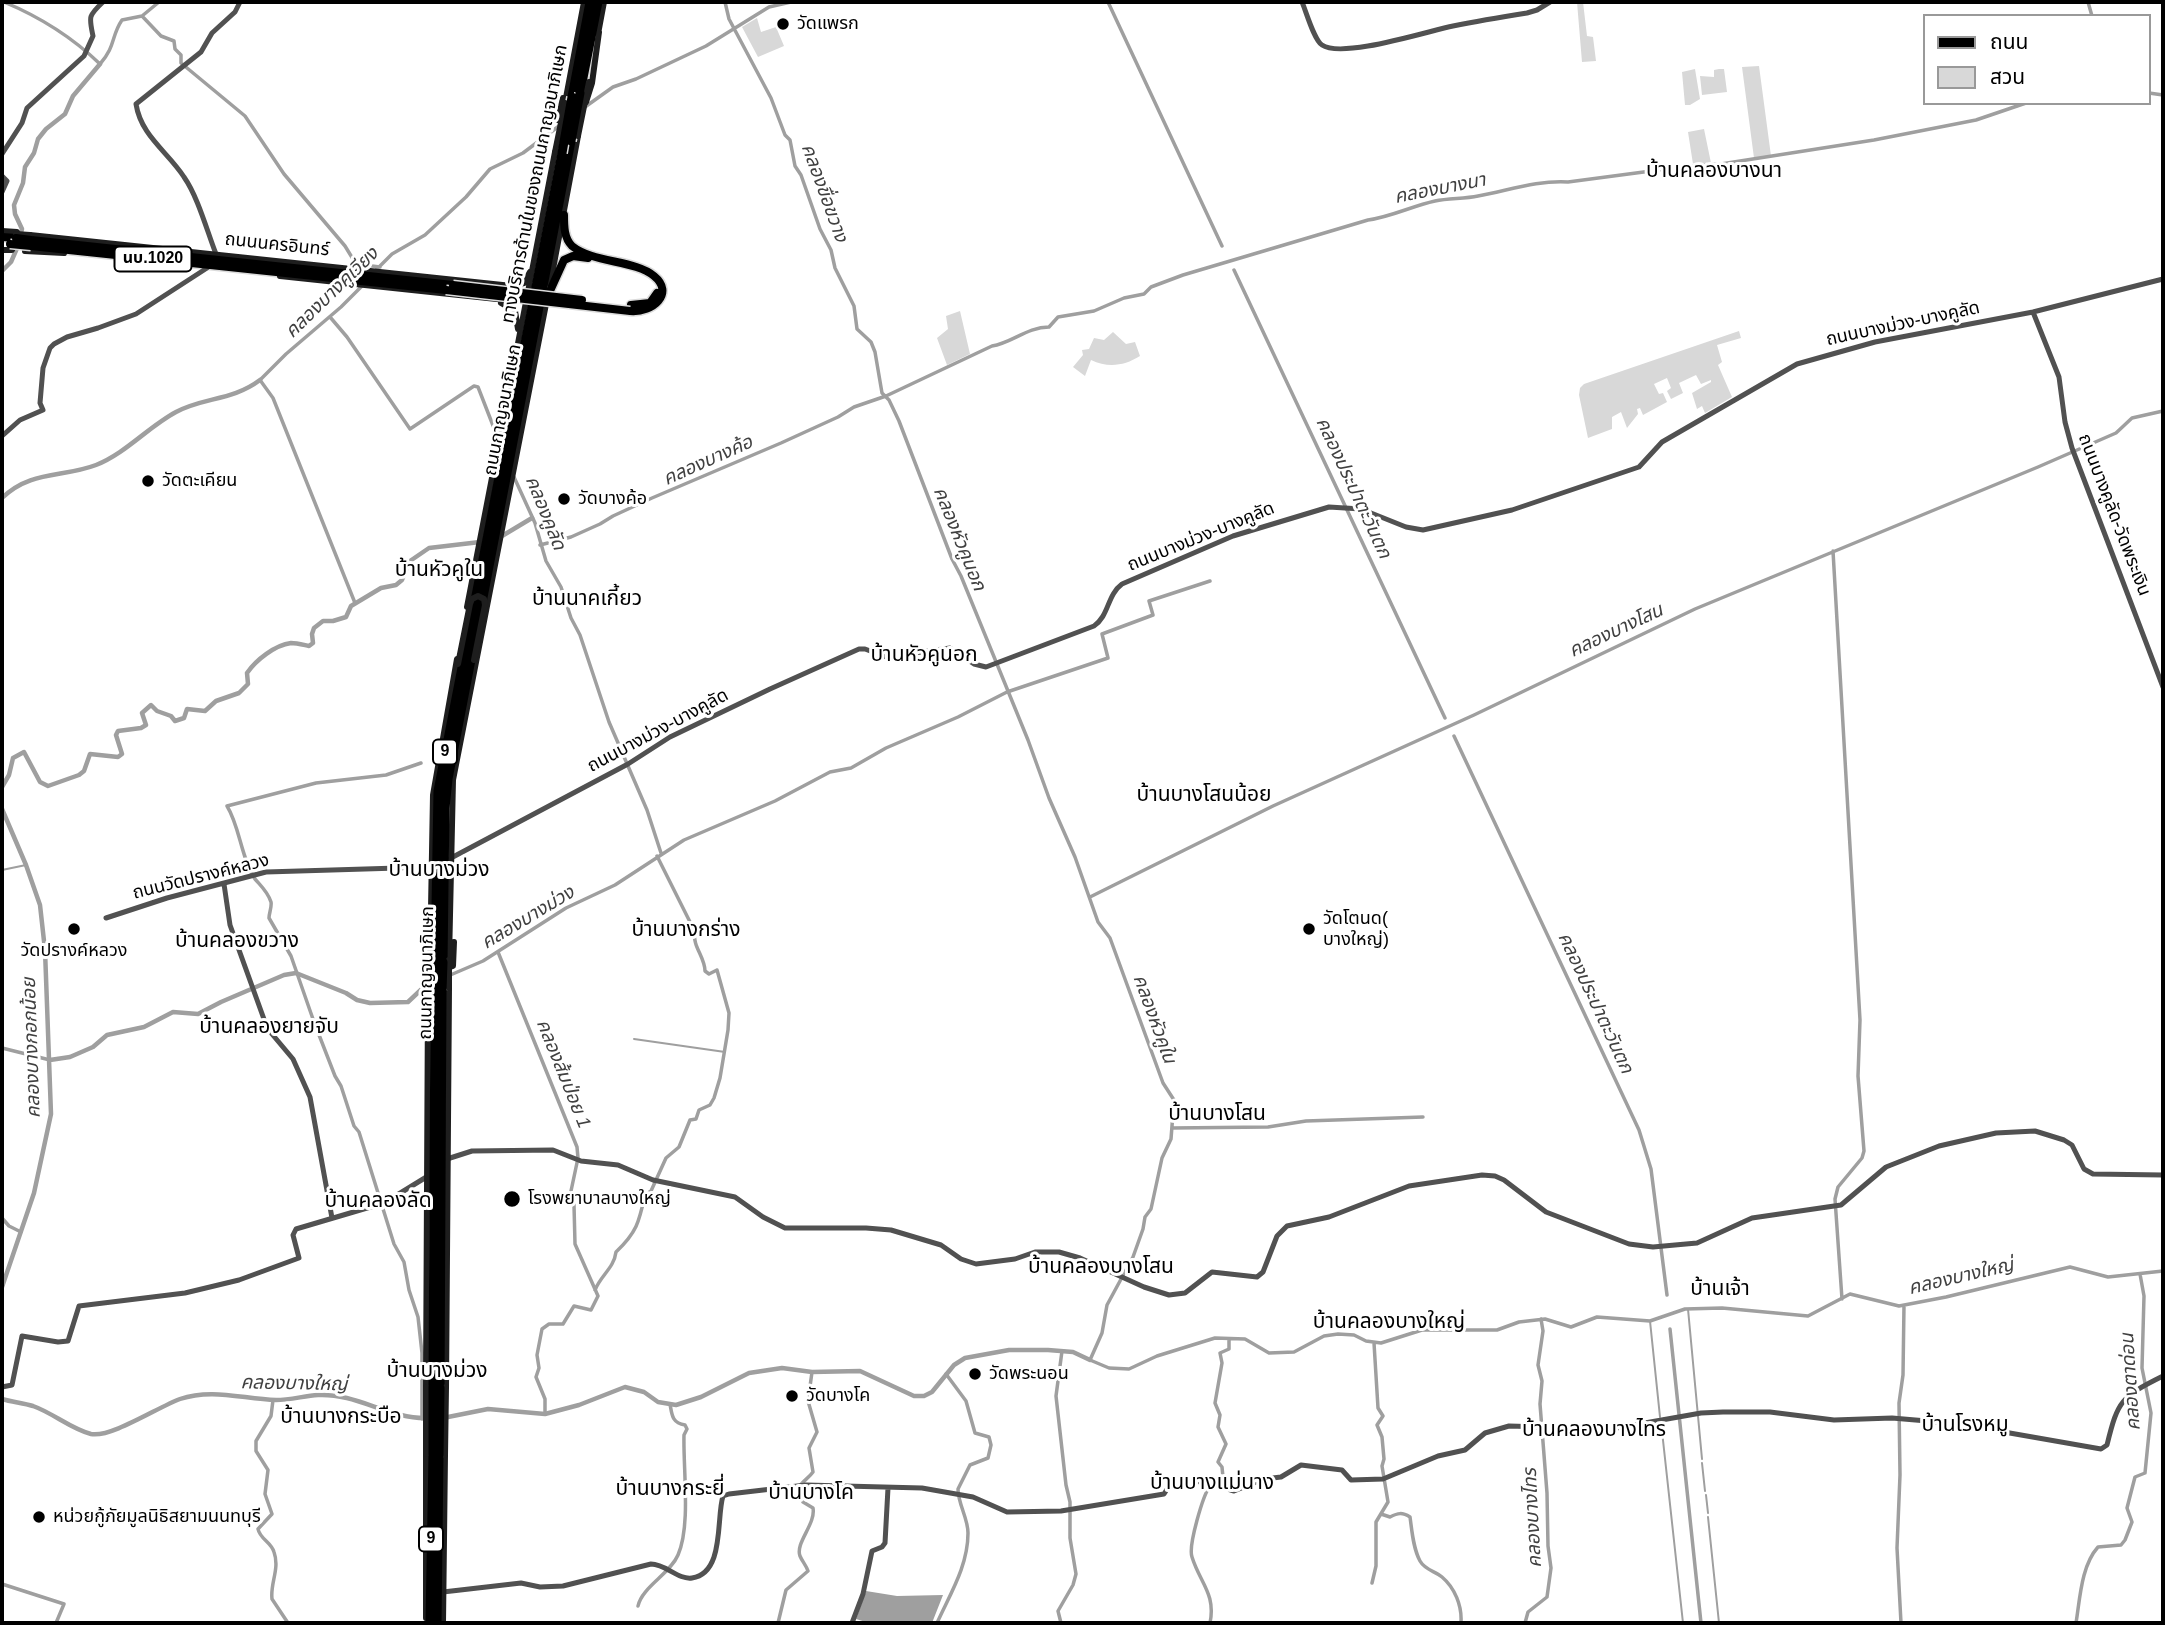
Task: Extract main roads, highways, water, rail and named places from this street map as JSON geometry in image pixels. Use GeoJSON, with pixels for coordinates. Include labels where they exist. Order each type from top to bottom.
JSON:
{"type":"FeatureCollection","features":[{"type":"Feature","properties":{"kind":"highway"},"geometry":{"type":"LineString","coordinates":[[599,2],[599,32]]}},
{"type":"Feature","properties":{"kind":"highway","name":"ถนนกาญจนาภิเษก"},"geometry":{"type":"LineString","coordinates":[[441,1622],[436,1454],[440,1124],[438,791],[490,541],[512,472],[502,445],[559,152],[599,2]]}},
{"type":"Feature","properties":{"kind":"highway","name":"ถนนกาญจนาภิเษก"},"geometry":{"type":"LineString","coordinates":[[439,963],[446,793],[486,583],[494,501],[507,459],[575,138],[572,98],[586,4]]}},
{"type":"Feature","properties":{"kind":"highway"},"geometry":{"type":"LineString","coordinates":[[545,278],[557,248]]}},
{"type":"Feature","properties":{"kind":"highway"},"geometry":{"type":"LineString","coordinates":[[485,519],[494,501]]}},
{"type":"Feature","properties":{"kind":"highway"},"geometry":{"type":"LineString","coordinates":[[486,583],[496,566]]}},
{"type":"Feature","properties":{"kind":"highway","name":"ถนนกาญจนาภิเษก"},"geometry":{"type":"LineString","coordinates":[[438,1293],[434,1100],[439,991]]}},
{"type":"Feature","properties":{"kind":"highway"},"geometry":{"type":"LineString","coordinates":[[428,1068],[434,1100]]}},
{"type":"Feature","properties":{"kind":"highway"},"geometry":{"type":"LineString","coordinates":[[440,1124],[448,1093]]}},
{"type":"Feature","properties":{"kind":"highway"},"geometry":{"type":"LineString","coordinates":[[427,1326],[438,1293]]}},
{"type":"Feature","properties":{"kind":"highway"},"geometry":{"type":"LineString","coordinates":[[438,1293],[446,1332]]}},
{"type":"Feature","properties":{"kind":"highway","name":"ถนนกาญจนาภิเษก"},"geometry":{"type":"LineString","coordinates":[[428,1623],[436,1454]]}},
{"type":"Feature","properties":{"kind":"main road"},"geometry":{"type":"LineString","coordinates":[[512,472],[564,215],[575,138],[604,2]]}},
{"type":"Feature","properties":{"kind":"main road","name":"ทางบริการด้านในของถนนกาญจนาภิเษก"},"geometry":{"type":"LineString","coordinates":[[572,98],[573,58],[586,4]]}},
{"type":"Feature","properties":{"kind":"main road"},"geometry":{"type":"LineString","coordinates":[[573,58],[569,65],[558,120],[589,98],[599,32]]}},
{"type":"Feature","properties":{"kind":"main road","name":"ทางบริการด้านในของถนนกาญจนาภิเษก"},"geometry":{"type":"LineString","coordinates":[[436,1387],[427,1326],[429,1040],[439,991],[439,963],[430,915],[433,795],[446,721],[490,541],[485,519],[502,445],[501,435],[534,261],[559,152]]}},
{"type":"Feature","properties":{"kind":"main road"},"geometry":{"type":"LineString","coordinates":[[404,282],[446,290],[631,308],[644,312],[653,307],[661,295],[659,282],[654,276],[575,248],[566,236],[564,215]]}},
{"type":"Feature","properties":{"kind":"main road"},"geometry":{"type":"LineString","coordinates":[[70,253],[25,251],[24,248],[32,232],[75,239]]}},
{"type":"Feature","properties":{"kind":"main road"},"geometry":{"type":"LineString","coordinates":[[2,234],[18,234],[12,250],[8,244]]}},
{"type":"Feature","properties":{"kind":"main road","name":"ถนนนครอินทร์"},"geometry":{"type":"LineString","coordinates":[[2,234],[8,244],[75,239],[231,255],[371,279]]}},
{"type":"Feature","properties":{"kind":"main road","name":"ถนนนครอินทร์"},"geometry":{"type":"LineString","coordinates":[[31,243],[70,253],[253,273],[371,279],[437,278],[512,286]]}},
{"type":"Feature","properties":{"kind":"main road","name":"ถนนนครอินทร์"},"geometry":{"type":"LineString","coordinates":[[31,243],[257,263],[446,290]]}},
{"type":"Feature","properties":{"kind":"main road","name":"ถนนนครอินทร์"},"geometry":{"type":"LineString","coordinates":[[31,243],[275,272],[404,282],[446,290]]}},
{"type":"Feature","properties":{"kind":"main road"},"geometry":{"type":"LineString","coordinates":[[231,255],[257,263]]}},
{"type":"Feature","properties":{"kind":"main road"},"geometry":{"type":"LineString","coordinates":[[549,293],[561,263],[569,257],[579,256],[640,273],[653,280],[657,289],[654,299],[631,308]]}},
{"type":"Feature","properties":{"kind":"main road"},"geometry":{"type":"LineString","coordinates":[[512,286],[524,283],[534,261]]}},
{"type":"Feature","properties":{"kind":"main road"},"geometry":{"type":"LineString","coordinates":[[253,273],[275,272]]}},
{"type":"Feature","properties":{"kind":"main road"},"geometry":{"type":"LineString","coordinates":[[404,282],[437,278]]}},
{"type":"Feature","properties":{"kind":"main road"},"geometry":{"type":"LineString","coordinates":[[493,300],[515,300],[518,292],[512,286]]}},
{"type":"Feature","properties":{"kind":"main road","name":"นบ.1020"},"geometry":{"type":"LineString","coordinates":[[446,290],[493,300]]}},
{"type":"Feature","properties":{"kind":"main road"},"geometry":{"type":"LineString","coordinates":[[493,300],[510,306],[514,311],[518,320],[518,345]]}},
{"type":"Feature","properties":{"kind":"main road"},"geometry":{"type":"LineString","coordinates":[[439,963],[450,909],[452,789],[496,566],[490,541]]}},
{"type":"Feature","properties":{"kind":"main road"},"geometry":{"type":"LineString","coordinates":[[446,721],[470,604],[472,599],[478,596],[484,599],[485,606],[466,719]]}},
{"type":"Feature","properties":{"kind":"main road"},"geometry":{"type":"LineString","coordinates":[[430,915],[427,926],[429,973],[453,966],[454,919],[450,909]]}},
{"type":"Feature","properties":{"kind":"main road"},"geometry":{"type":"LineString","coordinates":[[429,1040],[426,994],[451,986],[454,989],[449,1035],[446,1332],[436,1387]]}},
{"type":"Feature","properties":{"kind":"main road"},"geometry":{"type":"LineString","coordinates":[[439,991],[449,1035]]}},
{"type":"Feature","properties":{"kind":"main road"},"geometry":{"type":"LineString","coordinates":[[428,1623],[425,1513],[422,1495],[422,1451],[426,1448],[445,1449],[448,1454],[441,1622]]}},
{"type":"Feature","properties":{"kind":"main road"},"geometry":{"type":"LineString","coordinates":[[425,1513],[436,1454]]}},
{"type":"Feature","properties":{"kind":"main road"},"geometry":{"type":"LineString","coordinates":[[436,1454],[444,1519]]}},
{"type":"Feature","properties":{"kind":"waterway"},"geometry":{"type":"LineString","coordinates":[[4,2],[55,28],[100,64],[109,52],[122,20],[142,16],[159,2]]}},
{"type":"Feature","properties":{"kind":"waterway","name":"คลองหัวคูใน"},"geometry":{"type":"LineString","coordinates":[[725,2],[729,19],[771,98],[785,135],[790,140],[795,166],[831,250],[835,268],[854,306],[857,329],[871,342],[875,352],[882,393],[889,400],[899,421],[952,559],[1075,857],[1098,922],[1110,938],[1163,1083],[1174,1100],[1171,1139],[1162,1158],[1151,1209],[1145,1217],[1133,1257],[1107,1305],[1102,1333],[1090,1360],[1109,1368],[1129,1369],[1157,1356],[1215,1338],[1245,1339],[1269,1353],[1294,1352],[1324,1336],[1338,1334],[1354,1335],[1366,1341],[1381,1343],[1422,1330],[1497,1330],[1519,1322],[1545,1319],[1571,1327],[1597,1317],[1650,1321],[1685,1309],[1722,1308],[1808,1316],[1850,1294],[1899,1306],[2070,1267],[2108,1277],[2163,1271]]}},
{"type":"Feature","properties":{"kind":"waterway","name":"คลองบางคูเวียง"},"geometry":{"type":"LineString","coordinates":[[585,107],[613,87],[706,46],[769,7],[791,2]]}},
{"type":"Feature","properties":{"kind":"waterway","name":"คลองประปาตะวันตก"},"geometry":{"type":"LineString","coordinates":[[1108,2],[1222,246]]}},
{"type":"Feature","properties":{"kind":"waterway"},"geometry":{"type":"LineString","coordinates":[[2088,2],[2091,14]]}},
{"type":"Feature","properties":{"kind":"waterway"},"geometry":{"type":"LineString","coordinates":[[142,16],[161,36],[174,41],[175,49],[181,55],[181,63],[245,116],[284,174],[345,246],[356,264],[380,267]]}},
{"type":"Feature","properties":{"kind":"waterway"},"geometry":{"type":"LineString","coordinates":[[20,237],[22,229],[14,205],[23,183],[25,167],[34,153],[38,139],[65,114],[73,96],[100,64]]}},
{"type":"Feature","properties":{"kind":"waterway","name":"คลองบางนา"},"geometry":{"type":"LineString","coordinates":[[2151,93],[2163,95]]}},
{"type":"Feature","properties":{"kind":"waterway","name":"คลองบางนา"},"geometry":{"type":"LineString","coordinates":[[540,545],[571,537],[992,346],[1049,327],[1058,317],[1094,311],[1124,298],[1144,294],[1151,287],[1183,275],[1368,220],[1435,201],[1473,197],[1522,186],[1721,164],[1874,140],[1976,120],[2020,105]]}},
{"type":"Feature","properties":{"kind":"waterway","name":"คลองบางคูเวียง"},"geometry":{"type":"LineString","coordinates":[[375,271],[392,254],[425,235],[466,197],[490,169],[523,153],[559,126]]}},
{"type":"Feature","properties":{"kind":"waterway"},"geometry":{"type":"LineString","coordinates":[[2,271],[11,262],[18,246]]}},
{"type":"Feature","properties":{"kind":"waterway","name":"คลองประปาตะวันตก"},"geometry":{"type":"LineString","coordinates":[[1234,270],[1445,718]]}},
{"type":"Feature","properties":{"kind":"waterway"},"geometry":{"type":"LineString","coordinates":[[355,603],[273,398],[260,380],[363,285]]}},
{"type":"Feature","properties":{"kind":"waterway","name":"คลองคูลัด"},"geometry":{"type":"LineString","coordinates":[[330,317],[347,337],[410,429],[474,386],[478,387],[499,441]]}},
{"type":"Feature","properties":{"kind":"waterway","name":"คลองบางคูเวียง"},"geometry":{"type":"LineString","coordinates":[[2,498],[24,483],[83,469],[107,460],[176,412],[239,392],[260,380]]}},
{"type":"Feature","properties":{"kind":"waterway","name":"คลองบางโสน"},"geometry":{"type":"LineString","coordinates":[[1090,897],[1273,806],[1474,715],[1695,609],[2116,433],[2132,418],[2163,411]]}},
{"type":"Feature","properties":{"kind":"waterway","name":"คลองคูลัด"},"geometry":{"type":"LineString","coordinates":[[514,477],[535,523],[546,561],[561,587],[571,618],[580,635],[609,722],[647,810],[661,853]]}},
{"type":"Feature","properties":{"kind":"waterway","name":"คลองบางค้อ"},"geometry":{"type":"LineString","coordinates":[[502,536],[532,518]]}},
{"type":"Feature","properties":{"kind":"waterway","name":"คลองบางค้อ"},"geometry":{"type":"LineString","coordinates":[[2,787],[9,775],[13,758],[24,752],[40,782],[48,786],[79,775],[84,771],[90,754],[118,757],[122,754],[116,735],[118,731],[146,725],[142,713],[151,705],[175,721],[184,718],[187,709],[205,711],[216,701],[239,693],[248,684],[247,673],[266,654],[291,643],[309,646],[313,643],[314,628],[323,621],[346,617],[351,606],[381,588],[396,585],[402,580],[410,561],[429,548],[480,542]]}},
{"type":"Feature","properties":{"kind":"waterway"},"geometry":{"type":"LineString","coordinates":[[1833,551],[1860,1020],[1858,1076],[1864,1151],[1862,1158],[1838,1187],[1835,1199],[1842,1299]]}},
{"type":"Feature","properties":{"kind":"waterway","name":"คลองบางม่วง"},"geometry":{"type":"LineString","coordinates":[[448,976],[483,961],[566,908],[615,885],[684,840],[775,801],[830,772],[851,768],[886,748],[958,717],[1007,692],[1108,658],[1102,634],[1153,615],[1149,601],[1210,581]]}},
{"type":"Feature","properties":{"kind":"waterway","name":"คลองประปาตะวันตก"},"geometry":{"type":"LineString","coordinates":[[1454,736],[1639,1130],[1651,1169],[1667,1295]]}},
{"type":"Feature","properties":{"kind":"waterway"},"geometry":{"type":"LineString","coordinates":[[421,763],[386,775],[316,783],[227,806],[250,871],[270,898],[269,918],[291,956],[354,1126],[359,1132],[394,1244],[404,1262],[418,1317],[422,1353],[422,1419]]}},
{"type":"Feature","properties":{"kind":"waterway","name":"คลองบางกอกน้อย"},"geometry":{"type":"LineString","coordinates":[[2,809],[40,905],[45,950],[51,1114],[34,1193],[2,1287]]}},
{"type":"Feature","properties":{"kind":"waterway"},"geometry":{"type":"LineString","coordinates":[[595,1290],[613,1263],[616,1252],[633,1232],[645,1195],[651,1191],[666,1158],[679,1147],[690,1120],[696,1119],[699,1110],[710,1105],[714,1098],[728,1030],[729,1013],[717,970],[709,974],[705,971],[695,942],[695,932],[657,856]]}},
{"type":"Feature","properties":{"kind":"waterway"},"geometry":{"type":"LineString","coordinates":[[2,870],[26,865]]}},
{"type":"Feature","properties":{"kind":"waterway","name":"คลองส้มป่อย 1"},"geometry":{"type":"LineString","coordinates":[[498,952],[577,1147],[578,1158],[571,1191],[575,1244],[598,1296],[591,1310],[574,1306],[563,1324],[549,1324],[542,1329],[536,1377],[545,1399],[545,1414]]}},
{"type":"Feature","properties":{"kind":"waterway","name":"คลองบางม่วง"},"geometry":{"type":"LineString","coordinates":[[50,1060],[70,1057],[93,1047],[107,1035],[144,1027],[173,1012],[198,1014],[284,975],[296,973],[357,1000],[370,1003],[408,1002],[426,985]]}},
{"type":"Feature","properties":{"kind":"waterway"},"geometry":{"type":"LineString","coordinates":[[634,1039],[725,1052]]}},
{"type":"Feature","properties":{"kind":"waterway"},"geometry":{"type":"LineString","coordinates":[[2,1048],[50,1060]]}},
{"type":"Feature","properties":{"kind":"waterway"},"geometry":{"type":"LineString","coordinates":[[1172,1128],[1268,1127],[1306,1121],[1423,1117]]}},
{"type":"Feature","properties":{"kind":"waterway"},"geometry":{"type":"LineString","coordinates":[[2,1218],[9,1226],[21,1232]]}},
{"type":"Feature","properties":{"kind":"waterway","name":"คลองตาด่อน"},"geometry":{"type":"LineString","coordinates":[[2076,1623],[2082,1583],[2092,1555],[2098,1547],[2121,1545],[2125,1540],[2132,1522],[2127,1508],[2135,1477],[2145,1473],[2151,1413],[2142,1368],[2144,1296],[2140,1274]]}},
{"type":"Feature","properties":{"kind":"waterway"},"geometry":{"type":"LineString","coordinates":[[1901,1623],[1897,1548],[1899,1403],[1903,1375],[1904,1305]]}},
{"type":"Feature","properties":{"kind":"waterway"},"geometry":{"type":"LineString","coordinates":[[1688,1309],[1702,1459]]}},
{"type":"Feature","properties":{"kind":"waterway","name":"คลองบางไทร"},"geometry":{"type":"LineString","coordinates":[[1525,1623],[1528,1612],[1547,1597],[1551,1568],[1540,1404],[1542,1381],[1538,1365],[1543,1331],[1541,1319]]}},
{"type":"Feature","properties":{"kind":"waterway"},"geometry":{"type":"LineString","coordinates":[[1650,1321],[1660,1417]]}},
{"type":"Feature","properties":{"kind":"waterway","name":"คลองประปาตะวันตก"},"geometry":{"type":"LineString","coordinates":[[1670,1329],[1701,1623]]}},
{"type":"Feature","properties":{"kind":"waterway"},"geometry":{"type":"LineString","coordinates":[[1210,1623],[1209,1596],[1191,1551],[1207,1491],[1223,1477],[1222,1467],[1218,1462],[1226,1444],[1218,1427],[1220,1415],[1215,1403],[1222,1363],[1220,1353],[1229,1349],[1229,1339]]}},
{"type":"Feature","properties":{"kind":"waterway"},"geometry":{"type":"LineString","coordinates":[[1372,1583],[1376,1566],[1376,1522],[1388,1502],[1382,1466],[1382,1437],[1377,1425],[1383,1416],[1378,1408],[1374,1343]]}},
{"type":"Feature","properties":{"kind":"waterway","name":"คลองบางใหญ่"},"geometry":{"type":"LineString","coordinates":[[443,1418],[488,1409],[545,1414],[579,1405],[625,1387],[644,1392],[658,1402],[676,1405],[701,1397],[749,1373],[782,1368],[812,1372],[860,1371],[914,1396],[924,1396],[932,1392],[954,1365],[965,1358],[1009,1350],[1048,1350],[1073,1352],[1090,1360]]}},
{"type":"Feature","properties":{"kind":"waterway"},"geometry":{"type":"LineString","coordinates":[[1061,1623],[1058,1611],[1073,1585],[1076,1574],[1056,1396],[1062,1351]]}},
{"type":"Feature","properties":{"kind":"waterway"},"geometry":{"type":"LineString","coordinates":[[778,1623],[786,1590],[808,1571],[799,1551],[812,1520],[813,1508],[803,1502],[798,1489],[813,1472],[809,1448],[817,1432],[808,1401],[812,1372]]}},
{"type":"Feature","properties":{"kind":"waterway"},"geometry":{"type":"LineString","coordinates":[[937,1623],[957,1580],[967,1545],[968,1527],[958,1489],[970,1465],[988,1458],[991,1445],[989,1437],[975,1433],[966,1401],[946,1374]]}},
{"type":"Feature","properties":{"kind":"waterway","name":"คลองบางใหญ่"},"geometry":{"type":"LineString","coordinates":[[2,1399],[33,1406],[91,1434],[110,1431],[180,1399],[204,1394],[276,1400],[332,1395],[399,1415],[427,1418]]}},
{"type":"Feature","properties":{"kind":"waterway"},"geometry":{"type":"LineString","coordinates":[[273,1400],[271,1416],[256,1441],[256,1451],[268,1470],[265,1494],[272,1514],[258,1529],[276,1558],[272,1599],[288,1623]]}},
{"type":"Feature","properties":{"kind":"waterway"},"geometry":{"type":"LineString","coordinates":[[638,1606],[645,1593],[674,1562],[682,1543],[686,1496],[684,1435],[687,1429],[675,1420],[670,1404]]}},
{"type":"Feature","properties":{"kind":"waterway"},"geometry":{"type":"LineString","coordinates":[[1661,1422],[1683,1623]]}},
{"type":"Feature","properties":{"kind":"waterway"},"geometry":{"type":"LineString","coordinates":[[1702,1463],[1705,1491]]}},
{"type":"Feature","properties":{"kind":"waterway"},"geometry":{"type":"LineString","coordinates":[[1706,1495],[1708,1513]]}},
{"type":"Feature","properties":{"kind":"waterway"},"geometry":{"type":"LineString","coordinates":[[1381,1514],[1390,1517],[1402,1514],[1410,1517],[1414,1545],[1420,1561],[1451,1586],[1459,1604],[1461,1622]]}},
{"type":"Feature","properties":{"kind":"waterway"},"geometry":{"type":"LineString","coordinates":[[1708,1517],[1719,1623]]}},
{"type":"Feature","properties":{"kind":"waterway"},"geometry":{"type":"LineString","coordinates":[[2,1584],[64,1604],[56,1623]]}},
{"type":"Feature","properties":{"kind":"place","name":"วัดแพรก"},"geometry":{"type":"Point","coordinates":[783,24]}},
{"type":"Feature","properties":{"kind":"place","name":"วัดตะเคียน"},"geometry":{"type":"Point","coordinates":[148,481]}},
{"type":"Feature","properties":{"kind":"place","name":"วัดบางค้อ"},"geometry":{"type":"Point","coordinates":[564,499]}},
{"type":"Feature","properties":{"kind":"place","name":"วัดปรางค์หลวง"},"geometry":{"type":"Point","coordinates":[74,929]}},
{"type":"Feature","properties":{"kind":"place","name":"วัดโตนด( บางใหญ่)"},"geometry":{"type":"Point","coordinates":[1309,929]}},
{"type":"Feature","properties":{"kind":"place","name":"โรงพยาบาลบางใหญ่"},"geometry":{"type":"Point","coordinates":[512,1199]}},
{"type":"Feature","properties":{"kind":"place","name":"วัดพระนอน"},"geometry":{"type":"Point","coordinates":[975,1374]}},
{"type":"Feature","properties":{"kind":"place","name":"วัดบางโค"},"geometry":{"type":"Point","coordinates":[792,1396]}},
{"type":"Feature","properties":{"kind":"place","name":"หน่วยกู้ภัยมูลนิธิสยามนนทบุรี"},"geometry":{"type":"Point","coordinates":[39,1517]}},
{"type":"Feature","properties":{"kind":"district","name":"บ้านคลองบางนา"},"geometry":{"type":"Point","coordinates":[1714,171]}},
{"type":"Feature","properties":{"kind":"district","name":"บ้านหัวคูใน"},"geometry":{"type":"Point","coordinates":[439,570]}},
{"type":"Feature","properties":{"kind":"district","name":"บ้านนาคเกี้ยว"},"geometry":{"type":"Point","coordinates":[587,599]}},
{"type":"Feature","properties":{"kind":"district","name":"บ้านหัวคูนอก"},"geometry":{"type":"Point","coordinates":[924,655]}},
{"type":"Feature","properties":{"kind":"district","name":"บ้านบางโสนน้อย"},"geometry":{"type":"Point","coordinates":[1204,795]}},
{"type":"Feature","properties":{"kind":"district","name":"บ้านบางม่วง"},"geometry":{"type":"Point","coordinates":[439,870]}},
{"type":"Feature","properties":{"kind":"district","name":"บ้านบางกร่าง"},"geometry":{"type":"Point","coordinates":[686,930]}},
{"type":"Feature","properties":{"kind":"district","name":"บ้านคลองขวาง"},"geometry":{"type":"Point","coordinates":[237,941]}},
{"type":"Feature","properties":{"kind":"district","name":"บ้านคลองยายจับ"},"geometry":{"type":"Point","coordinates":[269,1027]}},
{"type":"Feature","properties":{"kind":"district","name":"บ้านบางโสน"},"geometry":{"type":"Point","coordinates":[1217,1114]}},
{"type":"Feature","properties":{"kind":"district","name":"บ้านคลองลัด"},"geometry":{"type":"Point","coordinates":[378,1201]}},
{"type":"Feature","properties":{"kind":"district","name":"บ้านคลองบางโสน"},"geometry":{"type":"Point","coordinates":[1101,1267]}},
{"type":"Feature","properties":{"kind":"district","name":"บ้านเจ้า"},"geometry":{"type":"Point","coordinates":[1720,1289]}},
{"type":"Feature","properties":{"kind":"district","name":"บ้านคลองบางใหญ่"},"geometry":{"type":"Point","coordinates":[1389,1322]}},
{"type":"Feature","properties":{"kind":"district","name":"บ้านบางม่วง"},"geometry":{"type":"Point","coordinates":[437,1371]}},
{"type":"Feature","properties":{"kind":"district","name":"บ้านบางกระบือ"},"geometry":{"type":"Point","coordinates":[341,1417]}},
{"type":"Feature","properties":{"kind":"district","name":"บ้านโรงหมู"},"geometry":{"type":"Point","coordinates":[1965,1425]}},
{"type":"Feature","properties":{"kind":"district","name":"บ้านคลองบางไทร"},"geometry":{"type":"Point","coordinates":[1594,1430]}},
{"type":"Feature","properties":{"kind":"district","name":"บ้านบางแม่นาง"},"geometry":{"type":"Point","coordinates":[1212,1483]}},
{"type":"Feature","properties":{"kind":"district","name":"บ้านบางกระยี่"},"geometry":{"type":"Point","coordinates":[670,1489]}},
{"type":"Feature","properties":{"kind":"district","name":"บ้านบางโค"},"geometry":{"type":"Point","coordinates":[811,1493]}},
{"type":"Feature","properties":{"kind":"water label","name":"คลองขื่อขวาง"},"geometry":{"type":"Point","coordinates":[824,193]}},
{"type":"Feature","properties":{"kind":"water label","name":"คลองหัวคูนอก"},"geometry":{"type":"Point","coordinates":[959,539]}}]}
